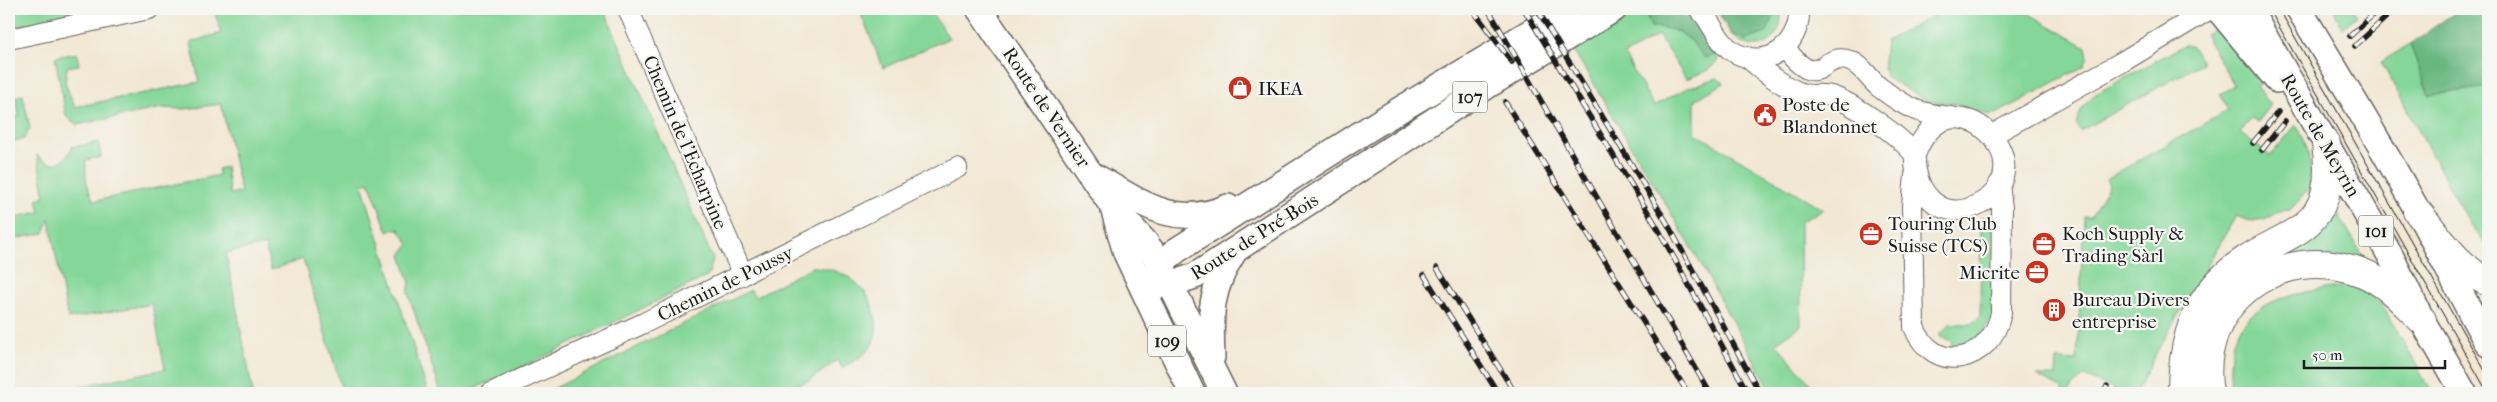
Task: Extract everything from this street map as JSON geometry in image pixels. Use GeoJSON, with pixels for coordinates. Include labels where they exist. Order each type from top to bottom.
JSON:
{"type":"FeatureCollection","features":[{"type":"Feature","properties":{"kind":"highway"},"geometry":{"type":"LineString","coordinates":[[2182,393],[2184,351],[2190,329],[2207,296],[2232,270],[2300,229],[2319,210],[2327,192],[2329,162],[2326,144]]}},
{"type":"Feature","properties":{"kind":"highway"},"geometry":{"type":"LineString","coordinates":[[2417,211],[2460,263],[2488,282]]}},
{"type":"Feature","properties":{"kind":"highway"},"geometry":{"type":"LineString","coordinates":[[2209,393],[2208,354],[2216,327],[2239,295],[2258,280],[2280,269],[2308,264],[2321,264],[2364,273],[2390,290],[2422,320]]}},
{"type":"Feature","properties":{"kind":"main road","name":"Route de Vernier"},"geometry":{"type":"LineString","coordinates":[[980,9],[1113,207],[1145,242],[1166,273],[1224,393]]}},
{"type":"Feature","properties":{"kind":"main road","name":"Route de Pré-Bois"},"geometry":{"type":"LineString","coordinates":[[1143,288],[1166,273],[1268,191],[1569,9]]}},
{"type":"Feature","properties":{"kind":"main road","name":"Route de Pré-Bois"},"geometry":{"type":"LineString","coordinates":[[1166,273],[1194,276],[1490,84],[1614,9]]}},
{"type":"Feature","properties":{"kind":"main road"},"geometry":{"type":"LineString","coordinates":[[2218,9],[2310,117]]}},
{"type":"Feature","properties":{"kind":"main road","name":"Route de Meyrin"},"geometry":{"type":"LineString","coordinates":[[2249,9],[2391,257],[2422,320],[2459,385]]}},
{"type":"Feature","properties":{"kind":"main road","name":"101"},"geometry":{"type":"LineString","coordinates":[[2299,9],[2344,82],[2417,211],[2452,280],[2488,344]]}},
{"type":"Feature","properties":{"kind":"main road"},"geometry":{"type":"LineString","coordinates":[[2318,9],[2330,36],[2344,82]]}},
{"type":"Feature","properties":{"kind":"main road"},"geometry":{"type":"LineString","coordinates":[[1092,175],[1149,206],[1185,217],[1209,215],[1268,191]]}},
{"type":"Feature","properties":{"kind":"main road"},"geometry":{"type":"LineString","coordinates":[[1213,368],[1210,320],[1213,298],[1223,271],[1236,249],[1237,232],[1241,221],[1268,191]]}},
{"type":"Feature","properties":{"kind":"main road","name":"Route de Vernier"},"geometry":{"type":"LineString","coordinates":[[1113,207],[1126,252],[1192,393]]}},
{"type":"Feature","properties":{"kind":"street"},"geometry":{"type":"LineString","coordinates":[[9,39],[149,9]]}},
{"type":"Feature","properties":{"kind":"street","name":"Chemin de l'Echarpine"},"geometry":{"type":"LineString","coordinates":[[628,9],[743,275]]}},
{"type":"Feature","properties":{"kind":"street"},"geometry":{"type":"LineString","coordinates":[[1699,9],[1721,41],[1733,51],[1747,57],[1762,59],[1776,55],[1785,48],[1797,30],[1799,9]]}},
{"type":"Feature","properties":{"kind":"street"},"geometry":{"type":"LineString","coordinates":[[1992,134],[2122,62],[2210,9]]}},
{"type":"Feature","properties":{"kind":"street"},"geometry":{"type":"LineString","coordinates":[[1785,48],[1799,65],[1808,70],[1816,71],[1839,60],[1849,61],[1877,86],[1919,111],[1957,119],[1980,124],[1992,134],[2002,156],[2003,170],[1999,184],[2002,208],[2001,314],[1998,327],[1992,339],[1976,353],[1966,356],[1946,356],[1930,349],[1920,340],[1914,327],[1912,206],[1915,164],[1921,141],[1930,130],[1957,119]]}},
{"type":"Feature","properties":{"kind":"street"},"geometry":{"type":"LineString","coordinates":[[1747,57],[1768,74],[1802,94],[1824,94],[1838,99],[1895,134],[1915,164],[1919,184],[1929,199],[1951,209],[1966,209],[1980,204],[1999,184]]}},
{"type":"Feature","properties":{"kind":"street","name":"Chemin de Poussy"},"geometry":{"type":"LineString","coordinates":[[491,393],[743,275],[957,168]]}},
{"type":"Feature","properties":{"kind":"green space"},"geometry":{"type":"Polygon","coordinates":[[[9,9],[98,9],[16,27],[14,21],[9,22],[9,9]]]}},
{"type":"Feature","properties":{"kind":"green space"},"geometry":{"type":"Polygon","coordinates":[[[214,9],[604,9],[713,259],[708,276],[519,369],[463,393],[441,393],[408,293],[410,283],[401,255],[409,244],[398,228],[388,232],[369,182],[362,185],[428,393],[343,393],[303,259],[271,270],[265,245],[226,253],[253,393],[175,393],[174,389],[153,393],[47,393],[165,369],[152,304],[68,319],[49,219],[44,233],[9,240],[9,218],[40,212],[37,199],[45,196],[37,155],[47,162],[57,163],[66,157],[72,147],[99,142],[101,157],[86,160],[87,181],[94,201],[219,175],[218,169],[226,167],[230,194],[241,192],[221,104],[185,109],[162,108],[77,125],[66,116],[55,57],[77,53],[79,65],[67,67],[65,83],[75,107],[199,82],[191,42],[221,33],[214,9]]]}},
{"type":"Feature","properties":{"kind":"green space"},"geometry":{"type":"Polygon","coordinates":[[[859,9],[929,9],[949,38],[883,68],[859,9]]]}},
{"type":"Feature","properties":{"kind":"green space"},"geometry":{"type":"Polygon","coordinates":[[[1656,9],[1677,13],[1692,22],[1718,54],[1705,58],[1688,38],[1677,31],[1651,27],[1645,10],[1656,9]]]}},
{"type":"Feature","properties":{"kind":"green space"},"geometry":{"type":"Polygon","coordinates":[[[1716,9],[1776,9],[1776,12],[1766,33],[1746,40],[1731,34],[1716,9]]]}},
{"type":"Feature","properties":{"kind":"green space"},"geometry":{"type":"Polygon","coordinates":[[[1776,9],[1781,9],[1781,21],[1773,38],[1766,43],[1759,46],[1750,45],[1740,41],[1731,34],[1747,40],[1776,12],[1776,9]]]}},
{"type":"Feature","properties":{"kind":"green space"},"geometry":{"type":"Polygon","coordinates":[[[1946,9],[2021,9],[2086,47],[2088,57],[2084,66],[1998,113],[1990,115],[1951,103],[1927,101],[1887,78],[1883,69],[1886,41],[1946,9]]]}},
{"type":"Feature","properties":{"kind":"green space"},"geometry":{"type":"Polygon","coordinates":[[[2334,9],[2353,9],[2357,16],[2342,28],[2334,9]]]}},
{"type":"Feature","properties":{"kind":"green space"},"geometry":{"type":"Polygon","coordinates":[[[2460,9],[2488,9],[2488,87],[2429,95],[2410,44],[2460,9]]]}},
{"type":"Feature","properties":{"kind":"green space"},"geometry":{"type":"Polygon","coordinates":[[[1639,10],[1645,10],[1651,27],[1677,31],[1688,38],[1705,58],[1718,54],[1717,62],[1707,71],[1686,79],[1658,35],[1624,55],[1654,106],[1687,88],[1717,78],[1724,83],[1695,100],[1695,133],[1823,209],[1800,222],[1801,326],[1776,343],[1818,393],[1772,393],[1690,245],[1574,51],[1639,10]]]}},
{"type":"Feature","properties":{"kind":"green space"},"geometry":{"type":"Polygon","coordinates":[[[2219,26],[2264,82],[2257,87],[2271,105],[2258,122],[2252,118],[2240,132],[2270,156],[2296,125],[2307,148],[2311,187],[2290,210],[2278,211],[2268,218],[2258,221],[2236,216],[2161,344],[2136,393],[2122,393],[2085,376],[2072,386],[2069,393],[2064,393],[2061,388],[2037,376],[2056,376],[2057,360],[2077,361],[2084,216],[2091,216],[2109,185],[2106,179],[2228,110],[2220,94],[2234,86],[2205,34],[2219,26]]]}},
{"type":"Feature","properties":{"kind":"green space"},"geometry":{"type":"Polygon","coordinates":[[[2186,44],[2192,46],[2202,63],[2080,131],[2076,123],[2083,106],[2094,95],[2186,44]]]}},
{"type":"Feature","properties":{"kind":"green space"},"geometry":{"type":"Polygon","coordinates":[[[2410,44],[2429,95],[2488,87],[2488,247],[2472,228],[2381,62],[2410,44]]]}},
{"type":"Feature","properties":{"kind":"green space"},"geometry":{"type":"Polygon","coordinates":[[[23,95],[30,129],[24,139],[9,142],[9,120],[19,116],[15,97],[23,95]]]}},
{"type":"Feature","properties":{"kind":"green space"},"geometry":{"type":"Polygon","coordinates":[[[2332,203],[2370,268],[2272,263],[2198,332],[2332,203]]]}},
{"type":"Feature","properties":{"kind":"green space"},"geometry":{"type":"Polygon","coordinates":[[[1993,212],[1992,318],[1976,341],[1966,346],[1951,348],[1952,341],[1938,336],[1950,324],[1971,324],[1980,317],[1981,218],[1993,212]]]}},
{"type":"Feature","properties":{"kind":"green space"},"geometry":{"type":"Polygon","coordinates":[[[812,267],[835,271],[855,282],[863,289],[873,310],[876,328],[872,345],[861,357],[842,368],[837,360],[812,379],[778,393],[545,393],[751,290],[755,297],[812,267]]]}},
{"type":"Feature","properties":{"kind":"green space"},"geometry":{"type":"Polygon","coordinates":[[[2350,286],[2374,298],[2386,310],[2426,383],[2434,393],[2232,393],[2230,364],[2234,341],[2244,323],[2259,310],[2277,300],[2299,293],[2350,286]]]}},
{"type":"Feature","properties":{"kind":"tram line"},"geometry":{"type":"LineString","coordinates":[[2269,9],[2488,393]]}},
{"type":"Feature","properties":{"kind":"tram line"},"geometry":{"type":"LineString","coordinates":[[2279,9],[2488,376]]}},
{"type":"Feature","properties":{"kind":"railway"},"geometry":{"type":"LineString","coordinates":[[1472,9],[1512,62]]}},
{"type":"Feature","properties":{"kind":"railway"},"geometry":{"type":"LineString","coordinates":[[1488,9],[1710,393]]}},
{"type":"Feature","properties":{"kind":"railway"},"geometry":{"type":"LineString","coordinates":[[1524,9],[1657,227],[1748,393]]}},
{"type":"Feature","properties":{"kind":"railway"},"geometry":{"type":"LineString","coordinates":[[1537,9],[1667,223],[1760,393]]}},
{"type":"Feature","properties":{"kind":"railway"},"geometry":{"type":"LineString","coordinates":[[2350,36],[2379,9]]}},
{"type":"Feature","properties":{"kind":"railway"},"geometry":{"type":"LineString","coordinates":[[2355,46],[2395,9]]}},
{"type":"Feature","properties":{"kind":"railway"},"geometry":{"type":"LineString","coordinates":[[1505,102],[1688,393]]}},
{"type":"Feature","properties":{"kind":"railway"},"geometry":{"type":"LineString","coordinates":[[2253,143],[2278,112]]}},
{"type":"Feature","properties":{"kind":"railway"},"geometry":{"type":"LineString","coordinates":[[2262,150],[2285,121]]}},
{"type":"Feature","properties":{"kind":"railway"},"geometry":{"type":"LineString","coordinates":[[1437,268],[1515,393]]}},
{"type":"Feature","properties":{"kind":"railway"},"geometry":{"type":"LineString","coordinates":[[1424,275],[1498,393]]}},
{"type":"Feature","properties":{"kind":"railway"},"geometry":{"type":"LineString","coordinates":[[2104,393],[2107,386]]}},
{"type":"Feature","properties":{"kind":"place","name":"IKEA"},"geometry":{"type":"Point","coordinates":[1240,88]}},
{"type":"Feature","properties":{"kind":"place","name":"Poste de Blandonnet"},"geometry":{"type":"Point","coordinates":[1765,115]}},
{"type":"Feature","properties":{"kind":"place","name":"Touring Club Suisse (TCS)"},"geometry":{"type":"Point","coordinates":[1871,234]}},
{"type":"Feature","properties":{"kind":"place","name":"Koch Supply & Trading Sàrl"},"geometry":{"type":"Point","coordinates":[2044,244]}},
{"type":"Feature","properties":{"kind":"place","name":"Micrite"},"geometry":{"type":"Point","coordinates":[2037,272]}},
{"type":"Feature","properties":{"kind":"place","name":"Bureau Divers entreprise"},"geometry":{"type":"Point","coordinates":[2054,310]}}]}
